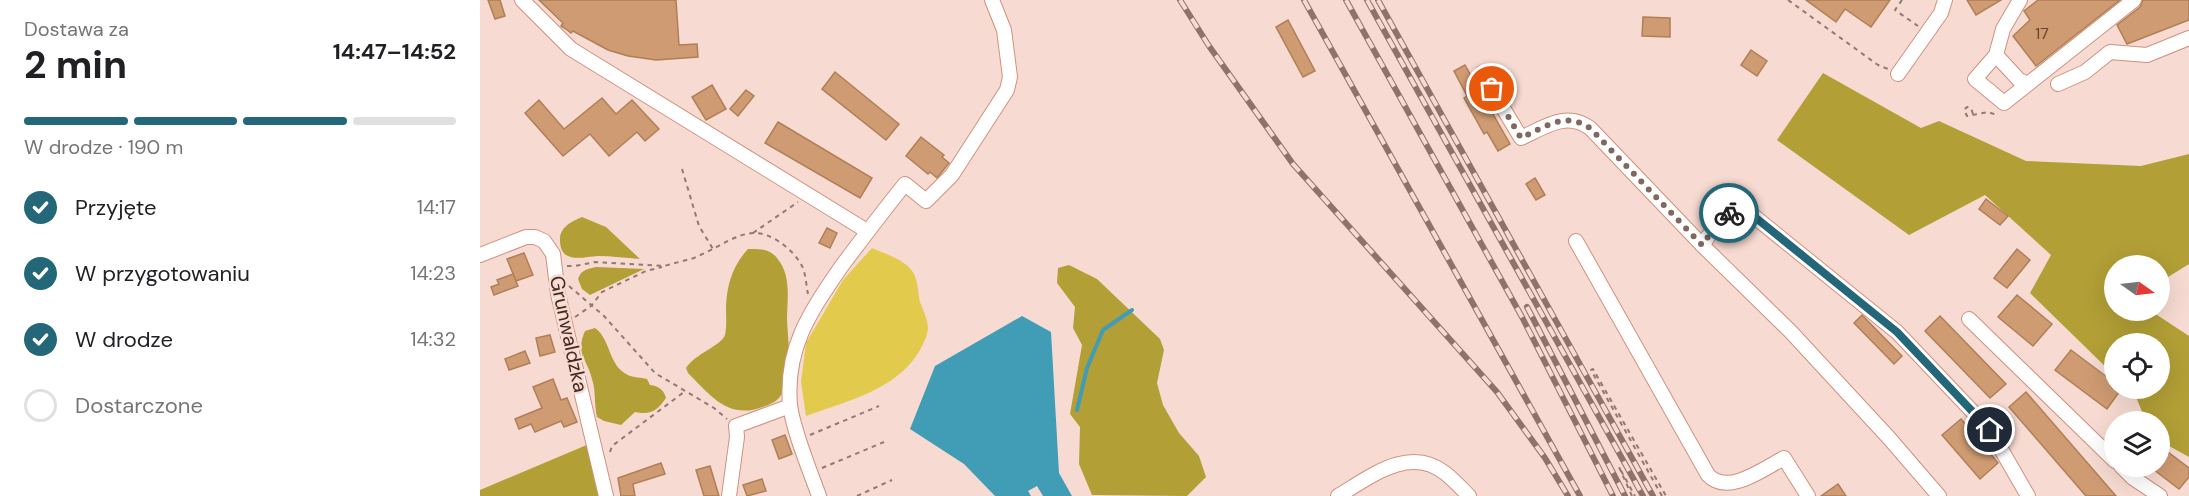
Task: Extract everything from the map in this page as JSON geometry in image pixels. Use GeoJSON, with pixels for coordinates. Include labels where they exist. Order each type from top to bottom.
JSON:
{"type":"FeatureCollection","features":[{"type":"Feature","properties":{"kind":"street"},"geometry":{"type":"LineString","coordinates":[[522,0],[571,49],[867,231]]}},
{"type":"Feature","properties":{"kind":"street"},"geometry":{"type":"LineString","coordinates":[[819,496],[790,406],[796,348],[811,311],[867,231],[905,184],[926,201],[952,175],[1005,94],[1010,77],[1009,62],[1004,30],[992,0]]}},
{"type":"Feature","properties":{"kind":"street"},"geometry":{"type":"LineString","coordinates":[[1899,74],[1941,13],[1945,0]]}},
{"type":"Feature","properties":{"kind":"street"},"geometry":{"type":"LineString","coordinates":[[2020,0],[2004,29],[1996,55],[1975,79],[2004,103],[2134,0]]}},
{"type":"Feature","properties":{"kind":"street"},"geometry":{"type":"LineString","coordinates":[[2058,84],[2085,72],[2109,45],[2147,55],[2189,38]]}},
{"type":"Feature","properties":{"kind":"street"},"geometry":{"type":"LineString","coordinates":[[1996,55],[2019,80],[2028,84]]}},
{"type":"Feature","properties":{"kind":"street"},"geometry":{"type":"LineString","coordinates":[[1482,73],[1521,138],[1559,120],[1571,120],[1587,126],[1702,245],[1791,332],[1939,496]]}},
{"type":"Feature","properties":{"kind":"street"},"geometry":{"type":"LineString","coordinates":[[1702,245],[1721,219],[1740,205],[1897,332],[1990,430],[2028,496]]}},
{"type":"Feature","properties":{"kind":"street","name":"Grunwaldzka"},"geometry":{"type":"LineString","coordinates":[[480,255],[526,237],[535,237],[544,241],[550,248],[555,261],[558,294],[606,496]]}},
{"type":"Feature","properties":{"kind":"street"},"geometry":{"type":"LineString","coordinates":[[1576,242],[1708,476],[1714,482],[1725,486],[1737,484],[1784,458],[1808,496]]}},
{"type":"Feature","properties":{"kind":"street"},"geometry":{"type":"LineString","coordinates":[[1969,319],[2104,450]]}},
{"type":"Feature","properties":{"kind":"street"},"geometry":{"type":"LineString","coordinates":[[729,496],[736,431],[790,406]]}},
{"type":"Feature","properties":{"kind":"street"},"geometry":{"type":"LineString","coordinates":[[1338,496],[1387,467],[1407,461],[1424,463],[1444,472],[1469,496]]}},
{"type":"Feature","properties":{"kind":"street"},"geometry":{"type":"LineString","coordinates":[[2132,477],[2160,496]]}},
{"type":"Feature","properties":{"kind":"path"},"geometry":{"type":"LineString","coordinates":[[1788,0],[1878,65],[1899,74]]}},
{"type":"Feature","properties":{"kind":"path"},"geometry":{"type":"LineString","coordinates":[[1902,0],[1895,10],[1928,32]]}},
{"type":"Feature","properties":{"kind":"path"},"geometry":{"type":"LineString","coordinates":[[682,169],[699,226],[713,249]]}},
{"type":"Feature","properties":{"kind":"path"},"geometry":{"type":"LineString","coordinates":[[565,323],[591,306],[602,292],[646,271],[693,258],[753,233],[808,196]]}},
{"type":"Feature","properties":{"kind":"path"},"geometry":{"type":"LineString","coordinates":[[753,233],[771,237],[787,248],[802,265],[811,311]]}},
{"type":"Feature","properties":{"kind":"path"},"geometry":{"type":"LineString","coordinates":[[555,261],[557,265],[575,266],[595,262],[664,266]]}},
{"type":"Feature","properties":{"kind":"path"},"geometry":{"type":"LineString","coordinates":[[568,286],[604,316],[655,373],[714,408],[736,431]]}},
{"type":"Feature","properties":{"kind":"path"},"geometry":{"type":"LineString","coordinates":[[1662,496],[1593,369],[1666,496]]}},
{"type":"Feature","properties":{"kind":"path"},"geometry":{"type":"LineString","coordinates":[[601,474],[612,446],[685,391]]}},
{"type":"Feature","properties":{"kind":"path"},"geometry":{"type":"LineString","coordinates":[[800,439],[879,406]]}},
{"type":"Feature","properties":{"kind":"path"},"geometry":{"type":"LineString","coordinates":[[811,473],[884,442]]}},
{"type":"Feature","properties":{"kind":"path"},"geometry":{"type":"LineString","coordinates":[[1634,496],[1619,467],[1634,496]]}},
{"type":"Feature","properties":{"kind":"path"},"geometry":{"type":"LineString","coordinates":[[857,496],[892,480]]}},
{"type":"Feature","properties":{"kind":"shaded area"},"geometry":{"type":"Polygon","coordinates":[[[1823,73],[1921,128],[1939,121],[2026,161],[2141,166],[2189,154],[2189,264],[2170,276],[2170,255],[2104,255],[2104,321],[2166,321],[2189,336],[2189,457],[2170,447],[2170,411],[2142,411],[2137,399],[2170,399],[2170,333],[2104,333],[2104,365],[2030,293],[2051,255],[1985,195],[1909,235],[1777,140],[1823,73]]]}},
{"type":"Feature","properties":{"kind":"shaded area"},"geometry":{"type":"Polygon","coordinates":[[[582,217],[606,227],[640,259],[567,256],[561,247],[561,234],[568,224],[582,217]]]}},
{"type":"Feature","properties":{"kind":"shaded area"},"geometry":{"type":"Polygon","coordinates":[[[872,248],[901,261],[914,274],[928,325],[925,339],[910,364],[885,385],[806,416],[801,382],[806,343],[843,280],[872,248]]]}},
{"type":"Feature","properties":{"kind":"shaded area"},"geometry":{"type":"Polygon","coordinates":[[[748,249],[771,252],[785,272],[788,288],[789,366],[785,384],[777,400],[752,410],[741,410],[731,408],[713,398],[688,373],[686,368],[723,339],[729,283],[738,262],[748,249]]]}},
{"type":"Feature","properties":{"kind":"shaded area"},"geometry":{"type":"Polygon","coordinates":[[[1069,265],[1097,279],[1160,339],[1164,350],[1157,383],[1163,405],[1179,433],[1199,456],[1206,477],[1187,496],[1092,495],[1079,464],[1080,427],[1070,414],[1082,345],[1073,328],[1075,307],[1057,283],[1058,268],[1069,265]]]}},
{"type":"Feature","properties":{"kind":"shaded area"},"geometry":{"type":"Polygon","coordinates":[[[596,267],[644,269],[590,295],[582,289],[578,279],[587,269],[596,267]]]}},
{"type":"Feature","properties":{"kind":"shaded area"},"geometry":{"type":"Polygon","coordinates":[[[595,328],[604,339],[621,371],[630,376],[647,379],[650,385],[662,391],[666,398],[660,406],[645,413],[635,412],[621,425],[597,417],[593,384],[581,345],[585,331],[595,328]]]}},
{"type":"Feature","properties":{"kind":"shaded area"},"geometry":{"type":"Polygon","coordinates":[[[589,444],[600,496],[480,496],[480,490],[589,444]]]}},
{"type":"Feature","properties":{"kind":"water"},"geometry":{"type":"Polygon","coordinates":[[[1022,316],[1051,332],[1059,473],[1072,496],[1043,496],[1037,486],[1028,491],[1031,496],[995,496],[964,464],[910,429],[935,366],[1022,316]]]}},
{"type":"Feature","properties":{"kind":"building"},"geometry":{"type":"Polygon","coordinates":[[[488,0],[500,0],[505,16],[495,19],[488,0]]]}},
{"type":"Feature","properties":{"kind":"building"},"geometry":{"type":"Polygon","coordinates":[[[539,0],[676,0],[679,45],[697,44],[698,57],[656,60],[608,50],[561,26],[563,23],[539,0]]]}},
{"type":"Feature","properties":{"kind":"building"},"geometry":{"type":"Polygon","coordinates":[[[1806,0],[1890,0],[1871,27],[1845,9],[1836,22],[1806,0]]]}},
{"type":"Feature","properties":{"kind":"building"},"geometry":{"type":"Polygon","coordinates":[[[1967,0],[2001,0],[1976,15],[1967,0]]]}},
{"type":"Feature","properties":{"kind":"building"},"geometry":{"type":"Polygon","coordinates":[[[2038,0],[2120,0],[2036,66],[2013,36],[2030,20],[2024,11],[2038,0]]]}},
{"type":"Feature","properties":{"kind":"building"},"geometry":{"type":"Polygon","coordinates":[[[2143,0],[2189,0],[2189,20],[2127,44],[2117,25],[2140,7],[2143,0]]]}},
{"type":"Feature","properties":{"kind":"building"},"geometry":{"type":"Polygon","coordinates":[[[1643,17],[1670,18],[1670,37],[1642,36],[1643,17]]]}},
{"type":"Feature","properties":{"kind":"building"},"geometry":{"type":"Polygon","coordinates":[[[1288,20],[1315,71],[1303,77],[1276,27],[1288,20]]]}},
{"type":"Feature","properties":{"kind":"building"},"geometry":{"type":"Polygon","coordinates":[[[1751,50],[1767,61],[1757,76],[1741,65],[1751,50]]]}},
{"type":"Feature","properties":{"kind":"building"},"geometry":{"type":"Polygon","coordinates":[[[1465,65],[1510,144],[1498,151],[1487,132],[1484,134],[1464,98],[1467,96],[1454,71],[1465,65]]]}},
{"type":"Feature","properties":{"kind":"building"},"geometry":{"type":"Polygon","coordinates":[[[835,72],[899,124],[886,140],[822,89],[835,72]]]}},
{"type":"Feature","properties":{"kind":"building"},"geometry":{"type":"Polygon","coordinates":[[[712,85],[726,109],[706,120],[692,97],[712,85]]]}},
{"type":"Feature","properties":{"kind":"building"},"geometry":{"type":"Polygon","coordinates":[[[746,90],[754,96],[738,116],[730,109],[746,90]]]}},
{"type":"Feature","properties":{"kind":"building"},"geometry":{"type":"Polygon","coordinates":[[[602,98],[616,114],[632,100],[659,129],[645,141],[637,132],[609,156],[590,134],[563,156],[525,113],[539,100],[564,129],[602,98]]]}},
{"type":"Feature","properties":{"kind":"building"},"geometry":{"type":"Polygon","coordinates":[[[778,122],[872,178],[860,198],[765,143],[778,122]]]}},
{"type":"Feature","properties":{"kind":"building"},"geometry":{"type":"Polygon","coordinates":[[[921,137],[944,155],[942,157],[949,163],[937,178],[930,172],[928,174],[906,156],[921,137]]]}},
{"type":"Feature","properties":{"kind":"building"},"geometry":{"type":"Polygon","coordinates":[[[1535,178],[1545,195],[1536,200],[1526,184],[1535,178]]]}},
{"type":"Feature","properties":{"kind":"building"},"geometry":{"type":"Polygon","coordinates":[[[1986,199],[2008,216],[2000,225],[1979,209],[1986,199]]]}},
{"type":"Feature","properties":{"kind":"building"},"geometry":{"type":"Polygon","coordinates":[[[827,228],[837,233],[830,248],[819,243],[827,228]]]}},
{"type":"Feature","properties":{"kind":"building"},"geometry":{"type":"Polygon","coordinates":[[[2017,249],[2030,260],[2007,288],[1994,278],[2017,249]]]}},
{"type":"Feature","properties":{"kind":"building"},"geometry":{"type":"Polygon","coordinates":[[[524,253],[533,275],[516,281],[507,259],[524,253]]]}},
{"type":"Feature","properties":{"kind":"building"},"geometry":{"type":"Polygon","coordinates":[[[513,274],[518,286],[494,295],[491,287],[499,284],[497,280],[513,274]]]}},
{"type":"Feature","properties":{"kind":"building"},"geometry":{"type":"Polygon","coordinates":[[[2017,295],[2052,324],[2033,346],[1998,317],[2017,295]]]}},
{"type":"Feature","properties":{"kind":"building"},"geometry":{"type":"Polygon","coordinates":[[[1862,315],[1902,356],[1894,364],[1854,323],[1862,315]]]}},
{"type":"Feature","properties":{"kind":"building"},"geometry":{"type":"Polygon","coordinates":[[[1940,316],[2006,384],[1990,398],[1925,331],[1940,316]]]}},
{"type":"Feature","properties":{"kind":"building"},"geometry":{"type":"Polygon","coordinates":[[[550,335],[555,352],[540,356],[536,338],[550,335]]]}},
{"type":"Feature","properties":{"kind":"building"},"geometry":{"type":"Polygon","coordinates":[[[2071,350],[2104,375],[2104,399],[2114,399],[2107,409],[2055,370],[2071,350]]]}},
{"type":"Feature","properties":{"kind":"building"},"geometry":{"type":"Polygon","coordinates":[[[525,351],[530,363],[509,370],[505,359],[525,351]]]}},
{"type":"Feature","properties":{"kind":"building"},"geometry":{"type":"Polygon","coordinates":[[[553,379],[561,400],[567,398],[577,422],[564,427],[561,421],[535,432],[531,424],[519,429],[515,419],[542,408],[533,387],[553,379]]]}},
{"type":"Feature","properties":{"kind":"building"},"geometry":{"type":"Polygon","coordinates":[[[2026,392],[2116,496],[2086,496],[2009,407],[2026,392]]]}},
{"type":"Feature","properties":{"kind":"building"},"geometry":{"type":"Polygon","coordinates":[[[1961,419],[1998,463],[1980,479],[1942,435],[1961,419]]]}},
{"type":"Feature","properties":{"kind":"building"},"geometry":{"type":"Polygon","coordinates":[[[785,435],[792,454],[779,459],[772,440],[785,435]]]}},
{"type":"Feature","properties":{"kind":"building"},"geometry":{"type":"Polygon","coordinates":[[[2170,454],[2189,468],[2189,477],[2179,489],[2163,477],[2170,477],[2170,454]]]}},
{"type":"Feature","properties":{"kind":"building"},"geometry":{"type":"Polygon","coordinates":[[[661,463],[665,474],[633,484],[635,496],[621,496],[618,478],[661,463]]]}},
{"type":"Feature","properties":{"kind":"building"},"geometry":{"type":"Polygon","coordinates":[[[710,466],[719,496],[704,496],[696,470],[710,466]]]}},
{"type":"Feature","properties":{"kind":"building"},"geometry":{"type":"Polygon","coordinates":[[[762,479],[766,491],[747,496],[743,485],[762,479]]]}},
{"type":"Feature","properties":{"kind":"building"},"geometry":{"type":"Polygon","coordinates":[[[1838,484],[1846,496],[1821,496],[1838,484]]]}},
{"type":"Feature","properties":{"kind":"waterway"},"geometry":{"type":"LineString","coordinates":[[1077,410],[1087,368],[1103,330],[1132,310]]}},
{"type":"Feature","properties":{"kind":"railway"},"geometry":{"type":"LineString","coordinates":[[1180,0],[1209,46],[1293,164],[1497,392],[1545,458],[1568,496]]}},
{"type":"Feature","properties":{"kind":"railway"},"geometry":{"type":"LineString","coordinates":[[1304,0],[1580,496]]}},
{"type":"Feature","properties":{"kind":"railway"},"geometry":{"type":"LineString","coordinates":[[1346,0],[1522,317],[1613,496]]}},
{"type":"Feature","properties":{"kind":"railway"},"geometry":{"type":"LineString","coordinates":[[1367,0],[1643,496]]}},
{"type":"Feature","properties":{"kind":"railway"},"geometry":{"type":"LineString","coordinates":[[1378,0],[1653,496]]}},
{"type":"Feature","properties":{"kind":"railway"},"geometry":{"type":"LineString","coordinates":[[1527,307],[1625,496]]}},
{"type":"Feature","properties":{"kind":"way so far"},"geometry":{"type":"LineString","coordinates":[[1492,89],[1521,138],[1559,120],[1576,121],[1590,128],[1702,245],[1721,219],[1729,213]]}},
{"type":"Feature","properties":{"kind":"route"},"geometry":{"type":"LineString","coordinates":[[1729,213],[1740,205],[1897,332],[1990,430]]}}]}
